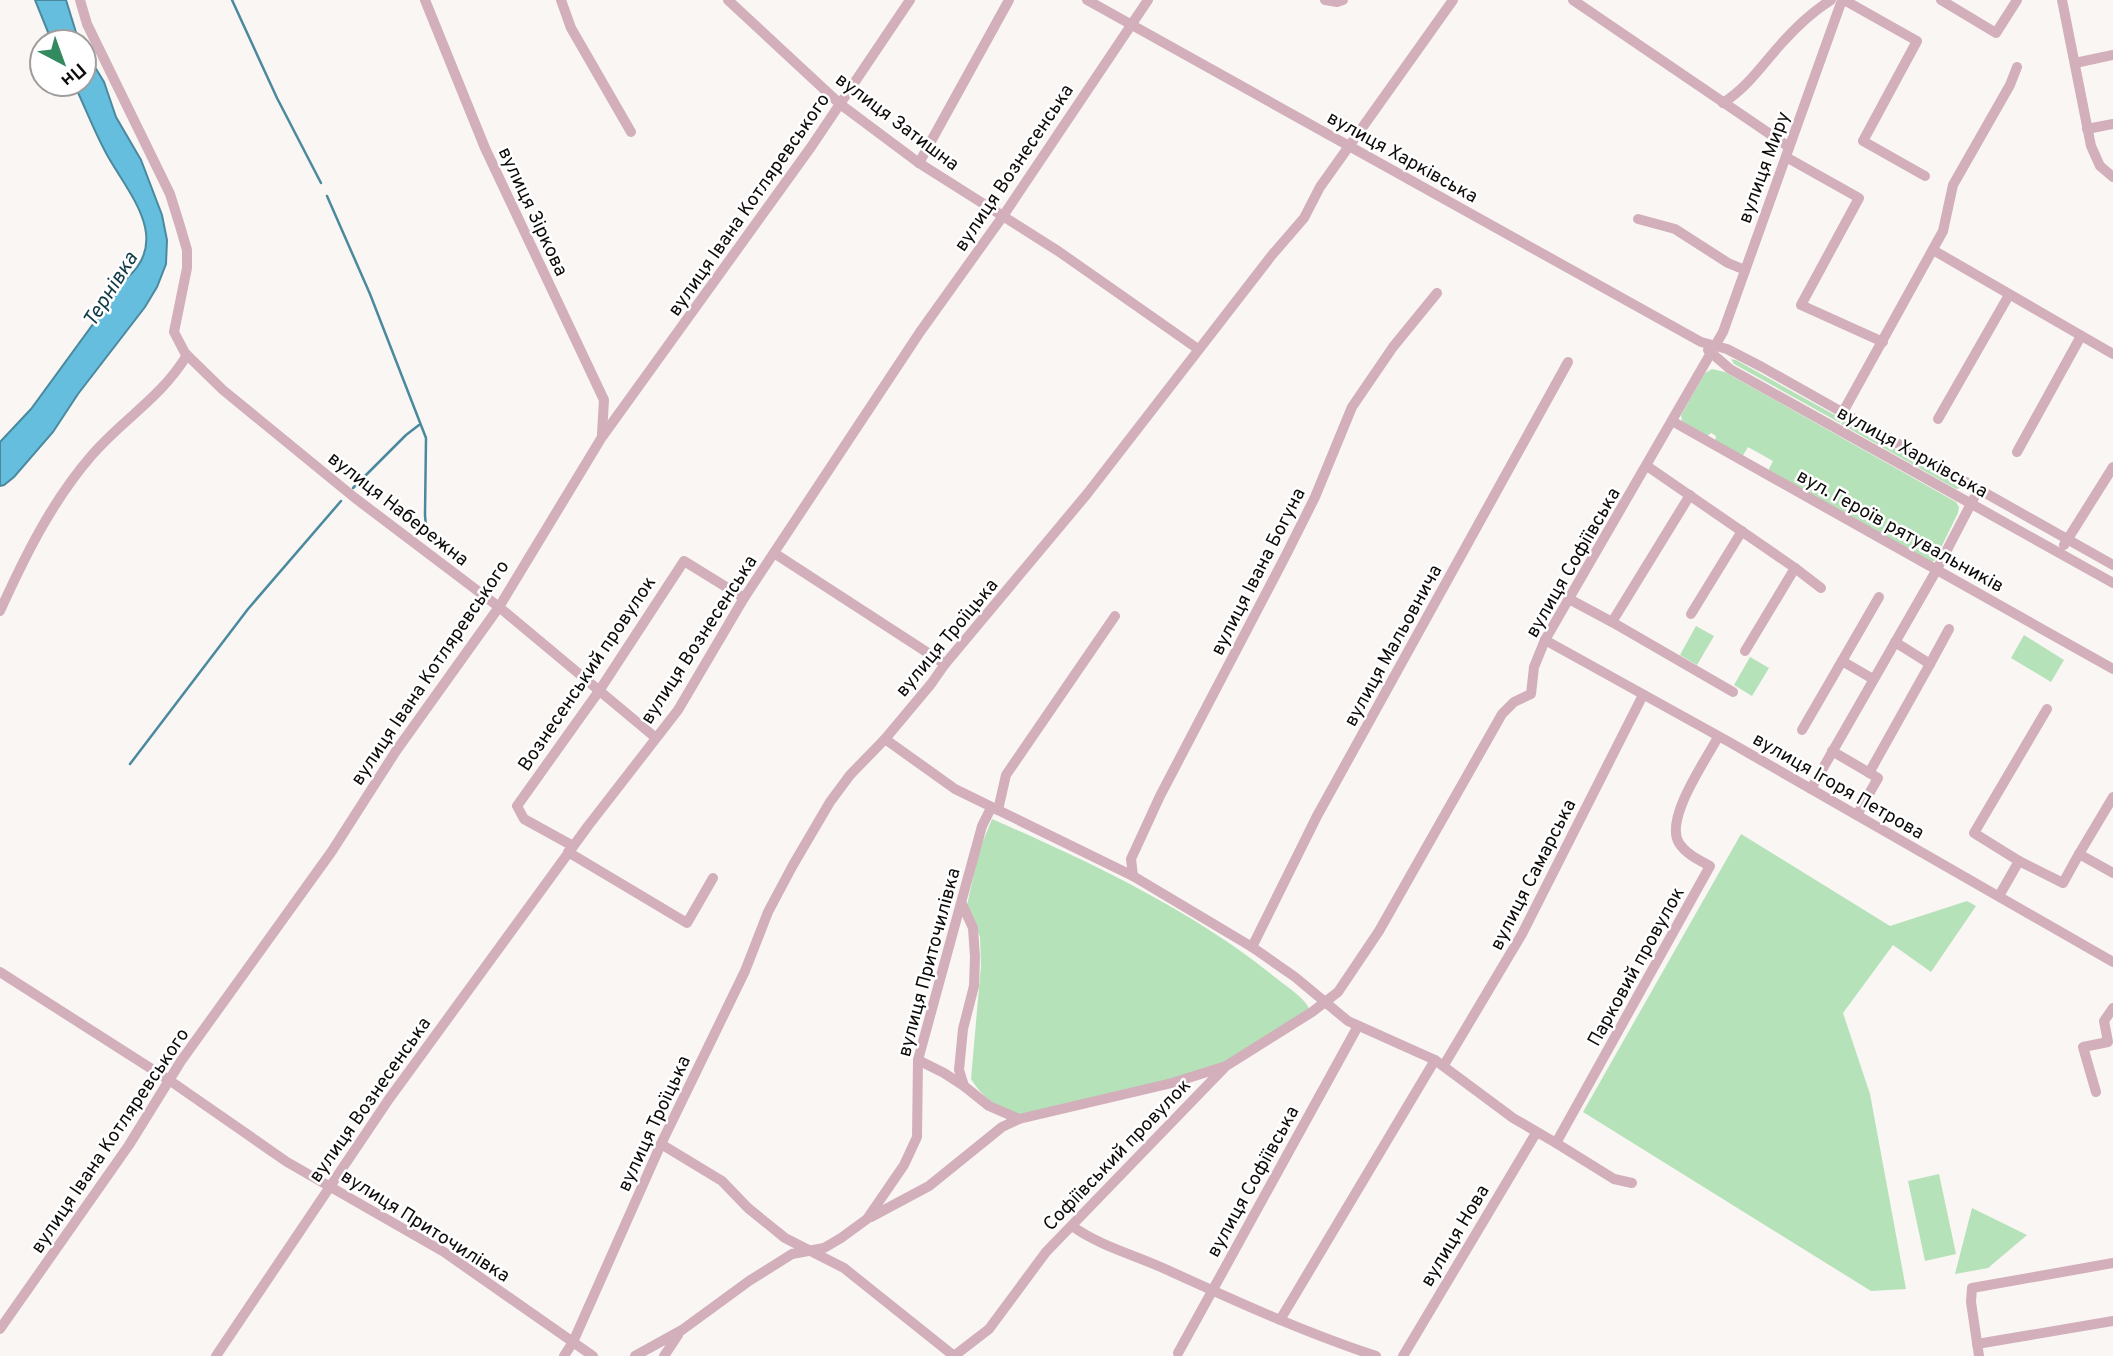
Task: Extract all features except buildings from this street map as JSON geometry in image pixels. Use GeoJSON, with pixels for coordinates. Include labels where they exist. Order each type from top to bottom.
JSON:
{"type":"FeatureCollection","features":[{"type":"Feature","properties":{"kind":"street","name":"вулиця Набережна"},"geometry":{"type":"LineString","coordinates":[[80,0],[87,24],[170,194],[180,226],[187,250],[187,268],[174,332],[187,355],[223,390],[355,498],[499,607],[656,738]]}},
{"type":"Feature","properties":{"kind":"street","name":"вулиця Зіркова"},"geometry":{"type":"LineString","coordinates":[[425,0],[485,148],[604,400],[602,437]]}},
{"type":"Feature","properties":{"kind":"street"},"geometry":{"type":"LineString","coordinates":[[561,0],[571,28],[631,132]]}},
{"type":"Feature","properties":{"kind":"street","name":"вулиця Затишна"},"geometry":{"type":"LineString","coordinates":[[728,0],[840,104],[919,163],[1058,251],[1198,349]]}},
{"type":"Feature","properties":{"kind":"street","name":"вулиця Івана Котляревського"},"geometry":{"type":"LineString","coordinates":[[0,1329],[129,1145],[169,1080],[332,851],[403,741],[499,607],[602,437],[723,272],[909,0]]}},
{"type":"Feature","properties":{"kind":"street"},"geometry":{"type":"LineString","coordinates":[[919,163],[1009,0]]}},
{"type":"Feature","properties":{"kind":"street","name":"вулиця Харківська"},"geometry":{"type":"LineString","coordinates":[[1087,0],[1702,342],[1714,350],[1730,369],[2113,582]]}},
{"type":"Feature","properties":{"kind":"street","name":"вулиця Вознесенська"},"geometry":{"type":"LineString","coordinates":[[216,1356],[397,1087],[570,849],[694,685],[744,598],[920,332],[1003,216],[1149,0]]}},
{"type":"Feature","properties":{"kind":"street"},"geometry":{"type":"LineString","coordinates":[[1325,0],[1343,0]]}},
{"type":"Feature","properties":{"kind":"street","name":"вулиця Троїцька"},"geometry":{"type":"LineString","coordinates":[[564,1356],[573,1342],[661,1144],[745,971],[768,912],[819,820],[843,784],[885,739],[1087,494],[1198,349],[1304,218],[1320,187],[1453,0]]}},
{"type":"Feature","properties":{"kind":"street"},"geometry":{"type":"LineString","coordinates":[[1573,0],[1723,103],[1787,152],[1859,198],[1801,305],[1883,342]]}},
{"type":"Feature","properties":{"kind":"street"},"geometry":{"type":"LineString","coordinates":[[1723,103],[1744,89],[1781,44],[1807,18],[1831,0]]}},
{"type":"Feature","properties":{"kind":"street"},"geometry":{"type":"LineString","coordinates":[[1843,0],[1917,41],[1863,141],[1925,176]]}},
{"type":"Feature","properties":{"kind":"street","name":"вулиця Миру"},"geometry":{"type":"LineString","coordinates":[[1714,350],[1843,0]]}},
{"type":"Feature","properties":{"kind":"street"},"geometry":{"type":"LineString","coordinates":[[1941,0],[1996,33],[2017,0]]}},
{"type":"Feature","properties":{"kind":"street"},"geometry":{"type":"LineString","coordinates":[[2062,0],[2095,157],[2113,177]]}},
{"type":"Feature","properties":{"kind":"street"},"geometry":{"type":"LineString","coordinates":[[2075,63],[2113,55]]}},
{"type":"Feature","properties":{"kind":"street"},"geometry":{"type":"LineString","coordinates":[[1843,412],[1933,250],[1947,222],[1953,185],[2010,85],[2017,67]]}},
{"type":"Feature","properties":{"kind":"street"},"geometry":{"type":"LineString","coordinates":[[2087,129],[2113,124]]}},
{"type":"Feature","properties":{"kind":"street"},"geometry":{"type":"LineString","coordinates":[[1638,219],[1675,229],[1728,263],[1745,270]]}},
{"type":"Feature","properties":{"kind":"street"},"geometry":{"type":"LineString","coordinates":[[1933,250],[2113,354]]}},
{"type":"Feature","properties":{"kind":"street","name":"вулиця Івана Богуна"},"geometry":{"type":"LineString","coordinates":[[1133,876],[1131,859],[1142,834],[1292,543],[1352,407],[1393,347],[1437,293]]}},
{"type":"Feature","properties":{"kind":"street"},"geometry":{"type":"LineString","coordinates":[[1938,419],[2009,295]]}},
{"type":"Feature","properties":{"kind":"street"},"geometry":{"type":"LineString","coordinates":[[2017,452],[2081,336]]}},
{"type":"Feature","properties":{"kind":"street","name":"вулиця Харківська"},"geometry":{"type":"LineString","coordinates":[[1714,350],[1736,353],[2113,565]]}},
{"type":"Feature","properties":{"kind":"street","name":"вулиця Софіївська"},"geometry":{"type":"LineString","coordinates":[[1326,1003],[1347,980],[1379,931],[1502,715],[1508,706],[1531,694],[1534,667],[1545,640],[1714,350]]}},
{"type":"Feature","properties":{"kind":"street"},"geometry":{"type":"LineString","coordinates":[[0,611],[47,516],[92,455],[164,388],[187,355]]}},
{"type":"Feature","properties":{"kind":"street","name":"вулиця Мальовнича"},"geometry":{"type":"LineString","coordinates":[[1252,947],[1317,816],[1568,362]]}},
{"type":"Feature","properties":{"kind":"street"},"geometry":{"type":"LineString","coordinates":[[604,400],[623,408]]}},
{"type":"Feature","properties":{"kind":"street","name":"вул. Героїв рятувальників"},"geometry":{"type":"LineString","coordinates":[[1672,421],[2113,669]]}},
{"type":"Feature","properties":{"kind":"street"},"geometry":{"type":"LineString","coordinates":[[1647,467],[1821,588]]}},
{"type":"Feature","properties":{"kind":"street"},"geometry":{"type":"LineString","coordinates":[[2060,553],[2067,538],[2112,472]]}},
{"type":"Feature","properties":{"kind":"street"},"geometry":{"type":"LineString","coordinates":[[1811,789],[1936,571],[1978,489]]}},
{"type":"Feature","properties":{"kind":"street"},"geometry":{"type":"LineString","coordinates":[[1612,622],[1690,495]]}},
{"type":"Feature","properties":{"kind":"street"},"geometry":{"type":"LineString","coordinates":[[1691,614],[1742,531]]}},
{"type":"Feature","properties":{"kind":"street"},"geometry":{"type":"LineString","coordinates":[[774,553],[945,664]]}},
{"type":"Feature","properties":{"kind":"street","name":"Вознесенський провулок"},"geometry":{"type":"LineString","coordinates":[[713,878],[687,923],[524,819],[517,806],[599,691],[684,561],[744,598]]}},
{"type":"Feature","properties":{"kind":"street"},"geometry":{"type":"LineString","coordinates":[[1745,651],[1795,568]]}},
{"type":"Feature","properties":{"kind":"street"},"geometry":{"type":"LineString","coordinates":[[1802,730],[1879,597]]}},
{"type":"Feature","properties":{"kind":"street"},"geometry":{"type":"LineString","coordinates":[[1569,599],[1733,692]]}},
{"type":"Feature","properties":{"kind":"street","name":"вулиця Приточилівка"},"geometry":{"type":"LineString","coordinates":[[635,1356],[682,1330],[792,1254],[828,1245],[867,1219],[885,1189],[904,1165],[915,1143],[918,1060],[982,826],[994,809],[1006,775],[1115,616]]}},
{"type":"Feature","properties":{"kind":"street"},"geometry":{"type":"LineString","coordinates":[[1869,773],[1949,629]]}},
{"type":"Feature","properties":{"kind":"street","name":"вулиця Ігоря Петрова"},"geometry":{"type":"LineString","coordinates":[[1545,640],[2113,962]]}},
{"type":"Feature","properties":{"kind":"street"},"geometry":{"type":"LineString","coordinates":[[1895,642],[1930,664]]}},
{"type":"Feature","properties":{"kind":"street"},"geometry":{"type":"LineString","coordinates":[[1842,661],[1873,679]]}},
{"type":"Feature","properties":{"kind":"street","name":"вулиця Самарська"},"geometry":{"type":"LineString","coordinates":[[1280,1320],[1522,934],[1643,695]]}},
{"type":"Feature","properties":{"kind":"street"},"geometry":{"type":"LineString","coordinates":[[2047,709],[1974,833],[2019,861],[2063,883],[2113,797]]}},
{"type":"Feature","properties":{"kind":"street","name":"Парковий провулок"},"geometry":{"type":"LineString","coordinates":[[1556,1143],[1710,866],[1682,848],[1676,837],[1675,824],[1681,805],[1718,737]]}},
{"type":"Feature","properties":{"kind":"street"},"geometry":{"type":"LineString","coordinates":[[885,739],[955,789],[1133,876],[1252,947],[1337,1013],[1358,1026],[1440,1062],[1536,1133],[1614,1179],[1632,1184]]}},
{"type":"Feature","properties":{"kind":"street"},"geometry":{"type":"LineString","coordinates":[[1832,751],[1878,778],[1857,815]]}},
{"type":"Feature","properties":{"kind":"street"},"geometry":{"type":"LineString","coordinates":[[2079,854],[2113,873]]}},
{"type":"Feature","properties":{"kind":"street"},"geometry":{"type":"LineString","coordinates":[[1999,896],[2019,861]]}},
{"type":"Feature","properties":{"kind":"street"},"geometry":{"type":"LineString","coordinates":[[962,904],[974,928],[975,957],[974,986],[960,1049],[959,1070],[964,1086]]}},
{"type":"Feature","properties":{"kind":"street","name":"вулиця Приточилівка"},"geometry":{"type":"LineString","coordinates":[[0,972],[169,1080],[288,1161],[444,1252],[593,1356]]}},
{"type":"Feature","properties":{"kind":"street","name":"Софіївський провулок"},"geometry":{"type":"LineString","coordinates":[[954,1356],[993,1324],[1046,1252],[1226,1066],[1326,1003]]}},
{"type":"Feature","properties":{"kind":"street"},"geometry":{"type":"LineString","coordinates":[[2095,1092],[2083,1047],[2108,1042],[2104,1021],[2113,1008]]}},
{"type":"Feature","properties":{"kind":"street","name":"вулиця Софіївська"},"geometry":{"type":"LineString","coordinates":[[1178,1353],[1358,1026]]}},
{"type":"Feature","properties":{"kind":"street"},"geometry":{"type":"LineString","coordinates":[[918,1060],[944,1073],[989,1106],[1019,1119]]}},
{"type":"Feature","properties":{"kind":"street"},"geometry":{"type":"LineString","coordinates":[[867,1219],[929,1186],[1002,1127],[1019,1119],[1172,1083],[1226,1066]]}},
{"type":"Feature","properties":{"kind":"street","name":"вулиця Нова"},"geometry":{"type":"LineString","coordinates":[[1403,1356],[1536,1133]]}},
{"type":"Feature","properties":{"kind":"street"},"geometry":{"type":"LineString","coordinates":[[661,1144],[722,1181],[748,1208],[785,1238],[844,1268],[954,1356]]}},
{"type":"Feature","properties":{"kind":"street"},"geometry":{"type":"LineString","coordinates":[[1072,1226],[1120,1252],[1149,1262],[1280,1320],[1376,1356]]}},
{"type":"Feature","properties":{"kind":"street"},"geometry":{"type":"LineString","coordinates":[[2113,1263],[1972,1288],[1970,1302],[1978,1350],[2113,1321]]}},
{"type":"Feature","properties":{"kind":"street"},"geometry":{"type":"LineString","coordinates":[[664,1356],[682,1330]]}},
{"type":"Feature","properties":{"kind":"green space"},"geometry":{"type":"Polygon","coordinates":[[[1731,359],[1842,419],[1840,423],[1734,364],[1731,359]]]}},
{"type":"Feature","properties":{"kind":"green space"},"geometry":{"type":"Polygon","coordinates":[[[1712,369],[1725,372],[1956,502],[1958,513],[1935,560],[1931,563],[1768,471],[1773,461],[1748,447],[1742,457],[1715,441],[1716,436],[1711,433],[1706,437],[1682,421],[1681,415],[1705,373],[1712,369]]]}},
{"type":"Feature","properties":{"kind":"green space"},"geometry":{"type":"Polygon","coordinates":[[[1844,420],[1959,484],[1961,488],[1956,489],[1841,424],[1844,420]]]}},
{"type":"Feature","properties":{"kind":"green space"},"geometry":{"type":"Polygon","coordinates":[[[1696,626],[1714,636],[1697,665],[1680,655],[1696,626]]]}},
{"type":"Feature","properties":{"kind":"green space"},"geometry":{"type":"Polygon","coordinates":[[[2024,635],[2064,660],[2051,682],[2011,658],[2024,635]]]}},
{"type":"Feature","properties":{"kind":"green space"},"geometry":{"type":"Polygon","coordinates":[[[1750,657],[1769,668],[1752,696],[1734,685],[1750,657]]]}},
{"type":"Feature","properties":{"kind":"green space"},"geometry":{"type":"Polygon","coordinates":[[[992,819],[1103,870],[1175,909],[1244,953],[1297,994],[1312,1015],[1226,1069],[1028,1116],[1010,1112],[995,1104],[971,1079],[981,965],[980,937],[967,905],[979,851],[992,819]]]}},
{"type":"Feature","properties":{"kind":"green space"},"geometry":{"type":"Polygon","coordinates":[[[1741,834],[1890,926],[1967,901],[1976,906],[1931,972],[1893,945],[1843,1013],[1870,1094],[1906,1289],[1871,1291],[1583,1112],[1741,834]]]}},
{"type":"Feature","properties":{"kind":"green space"},"geometry":{"type":"Polygon","coordinates":[[[1939,1174],[1956,1254],[1925,1261],[1908,1181],[1939,1174]]]}},
{"type":"Feature","properties":{"kind":"green space"},"geometry":{"type":"Polygon","coordinates":[[[1972,1208],[2027,1235],[1988,1268],[1955,1274],[1972,1208]]]}},
{"type":"Feature","properties":{"kind":"water"},"geometry":{"type":"Polygon","coordinates":[[[35,0],[66,0],[75,28],[46,28],[35,0]]]}},
{"type":"Feature","properties":{"kind":"water"},"geometry":{"type":"Polygon","coordinates":[[[98,72],[116,117],[141,160],[162,215],[167,240],[166,264],[145,307],[78,394],[53,432],[14,477],[0,486],[0,442],[31,409],[139,264],[146,248],[146,232],[134,199],[102,145],[80,98],[98,98],[98,72]]]}},
{"type":"Feature","properties":{"kind":"waterway"},"geometry":{"type":"LineString","coordinates":[[232,0],[277,98],[321,183]]}},
{"type":"Feature","properties":{"kind":"waterway"},"geometry":{"type":"LineString","coordinates":[[327,196],[370,294],[426,438],[427,540]]}},
{"type":"Feature","properties":{"kind":"waterway"},"geometry":{"type":"LineString","coordinates":[[353,488],[419,425]]}},
{"type":"Feature","properties":{"kind":"waterway"},"geometry":{"type":"LineString","coordinates":[[130,764],[248,609],[341,501]]}},
{"type":"Feature","properties":{"kind":"water label","name":"Тернівка"},"geometry":{"type":"Point","coordinates":[110,289]}}]}
